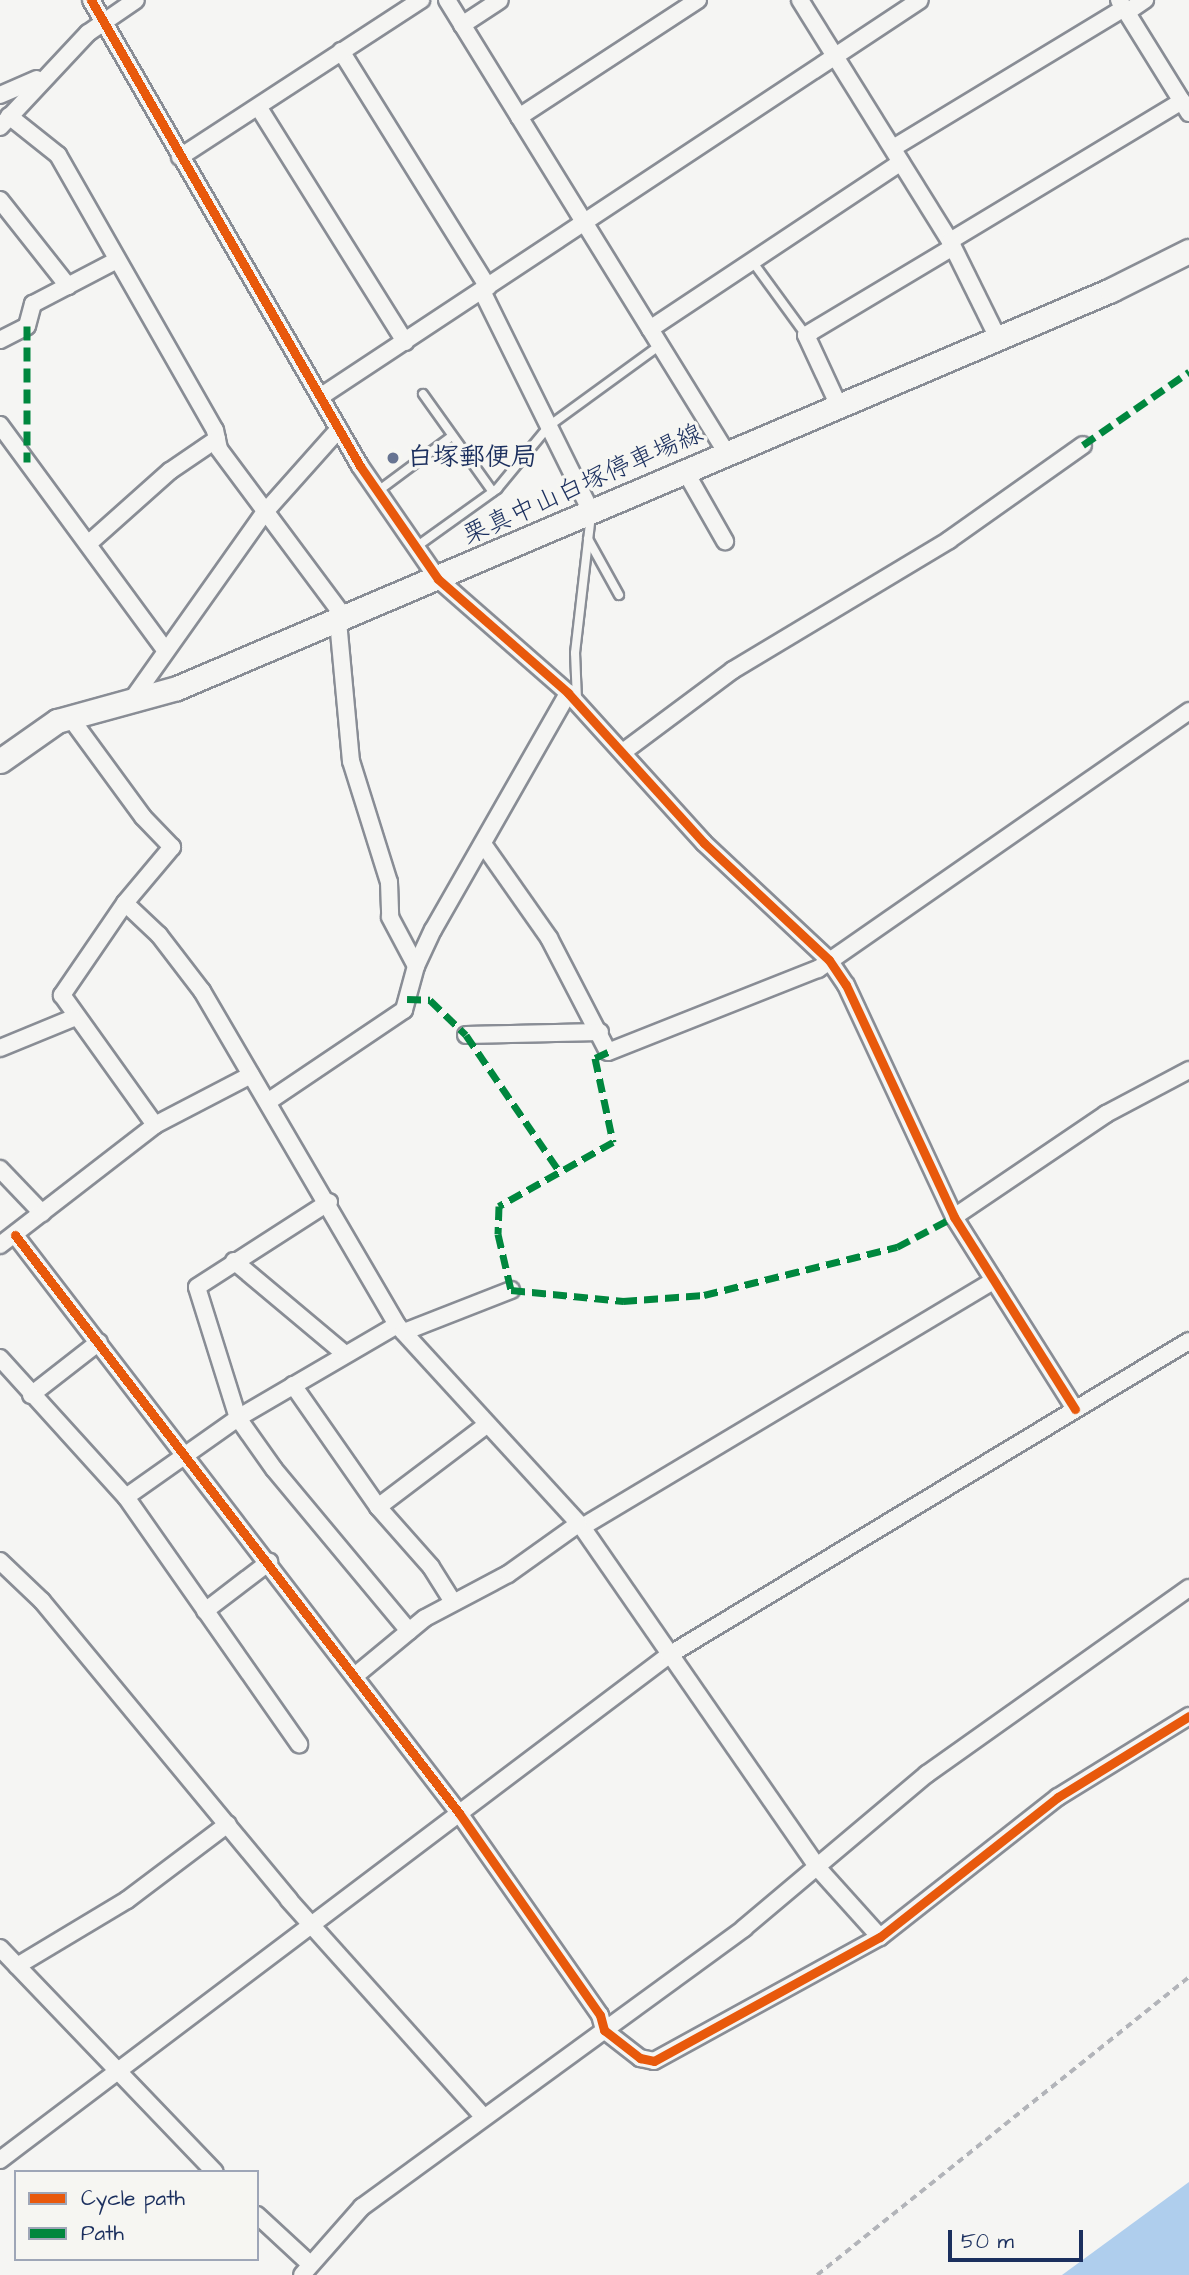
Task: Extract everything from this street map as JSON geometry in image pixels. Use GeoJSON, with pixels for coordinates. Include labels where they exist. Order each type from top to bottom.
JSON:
{"type":"FeatureCollection","features":[{"type":"Feature","properties":{"kind":"main road","name":"栗真中山白塚停車場線"},"geometry":{"type":"LineString","coordinates":[[0,761],[37,731],[177,688],[342,620],[1189,251]]}},
{"type":"Feature","properties":{"kind":"street"},"geometry":{"type":"LineString","coordinates":[[90,0],[339,429],[438,579],[573,699],[704,843],[829,960],[846,985],[954,1217],[1075,1409]]}},
{"type":"Feature","properties":{"kind":"street"},"geometry":{"type":"LineString","coordinates":[[136,0],[104,22],[42,76],[4,121],[58,155],[217,439],[342,620],[351,761],[389,882],[390,917],[416,966]]}},
{"type":"Feature","properties":{"kind":"street"},"geometry":{"type":"LineString","coordinates":[[180,157],[421,0]]}},
{"type":"Feature","properties":{"kind":"street"},"geometry":{"type":"LineString","coordinates":[[447,0],[726,452]]}},
{"type":"Feature","properties":{"kind":"street"},"geometry":{"type":"LineString","coordinates":[[462,24],[500,0]]}},
{"type":"Feature","properties":{"kind":"street"},"geometry":{"type":"LineString","coordinates":[[519,117],[698,0]]}},
{"type":"Feature","properties":{"kind":"street"},"geometry":{"type":"LineString","coordinates":[[800,0],[837,55],[951,244],[997,336]]}},
{"type":"Feature","properties":{"kind":"street"},"geometry":{"type":"LineString","coordinates":[[320,397],[920,0]]}},
{"type":"Feature","properties":{"kind":"street"},"geometry":{"type":"LineString","coordinates":[[650,329],[752,261],[897,155],[1124,7],[1145,0]]}},
{"type":"Feature","properties":{"kind":"street"},"geometry":{"type":"LineString","coordinates":[[838,404],[806,335],[951,244],[1186,107],[1124,7]]}},
{"type":"Feature","properties":{"kind":"street"},"geometry":{"type":"LineString","coordinates":[[341,51],[485,289],[591,512]]}},
{"type":"Feature","properties":{"kind":"street"},"geometry":{"type":"LineString","coordinates":[[0,95],[42,76]]}},
{"type":"Feature","properties":{"kind":"street"},"geometry":{"type":"LineString","coordinates":[[259,108],[405,342]]}},
{"type":"Feature","properties":{"kind":"street"},"geometry":{"type":"LineString","coordinates":[[0,200],[68,286]]}},
{"type":"Feature","properties":{"kind":"street"},"geometry":{"type":"LineString","coordinates":[[0,340],[27,326],[33,304],[117,260]]}},
{"type":"Feature","properties":{"kind":"street"},"geometry":{"type":"LineString","coordinates":[[0,425],[166,651]]}},
{"type":"Feature","properties":{"kind":"street"},"geometry":{"type":"LineString","coordinates":[[131,701],[265,512],[339,429]]}},
{"type":"Feature","properties":{"kind":"street"},"geometry":{"type":"LineString","coordinates":[[88,544],[170,471],[217,439]]}},
{"type":"Feature","properties":{"kind":"street"},"geometry":{"type":"LineString","coordinates":[[623,752],[733,670],[949,540],[1083,445]]}},
{"type":"Feature","properties":{"kind":"street"},"geometry":{"type":"LineString","coordinates":[[685,471],[724,541]]}},
{"type":"Feature","properties":{"kind":"street"},"geometry":{"type":"LineString","coordinates":[[269,1101],[404,1010],[416,966],[483,844],[573,699]]}},
{"type":"Feature","properties":{"kind":"street"},"geometry":{"type":"LineString","coordinates":[[483,844],[549,938],[608,1052],[749,999],[829,960],[1189,711]]}},
{"type":"Feature","properties":{"kind":"street"},"geometry":{"type":"LineString","coordinates":[[72,720],[93,754],[172,847],[125,903],[62,995],[73,1017],[155,1125]]}},
{"type":"Feature","properties":{"kind":"street"},"geometry":{"type":"LineString","coordinates":[[125,903],[180,960],[269,1101],[400,1328],[485,1426],[580,1525],[817,1867],[880,1937]]}},
{"type":"Feature","properties":{"kind":"street"},"geometry":{"type":"LineString","coordinates":[[0,1048],[73,1017]]}},
{"type":"Feature","properties":{"kind":"street"},"geometry":{"type":"LineString","coordinates":[[466,1035],[600,1032]]}},
{"type":"Feature","properties":{"kind":"street"},"geometry":{"type":"LineString","coordinates":[[954,1217],[1106,1114],[1189,1070]]}},
{"type":"Feature","properties":{"kind":"street"},"geometry":{"type":"LineString","coordinates":[[0,1245],[155,1125],[251,1075]]}},
{"type":"Feature","properties":{"kind":"street"},"geometry":{"type":"LineString","coordinates":[[0,1169],[42,1213]]}},
{"type":"Feature","properties":{"kind":"street"},"geometry":{"type":"LineString","coordinates":[[328,1202],[197,1287],[238,1418],[274,1469],[409,1631]]}},
{"type":"Feature","properties":{"kind":"street"},"geometry":{"type":"LineString","coordinates":[[15,1235],[356,1675],[459,1813],[600,2015],[604,2030],[654,2061],[880,1937],[1050,1803],[1189,1716]]}},
{"type":"Feature","properties":{"kind":"street"},"geometry":{"type":"LineString","coordinates":[[234,1261],[345,1354]]}},
{"type":"Feature","properties":{"kind":"street"},"geometry":{"type":"LineString","coordinates":[[356,1675],[409,1631],[453,1602],[508,1574],[580,1525],[994,1280]]}},
{"type":"Feature","properties":{"kind":"street"},"geometry":{"type":"LineString","coordinates":[[126,1497],[238,1418],[345,1354],[400,1328],[510,1290]]}},
{"type":"Feature","properties":{"kind":"street"},"geometry":{"type":"LineString","coordinates":[[0,2160],[119,2071],[155,2037],[313,1924],[669,1655],[1189,1341]]}},
{"type":"Feature","properties":{"kind":"street"},"geometry":{"type":"LineString","coordinates":[[31,1395],[99,1342]]}},
{"type":"Feature","properties":{"kind":"street"},"geometry":{"type":"LineString","coordinates":[[0,1358],[126,1497],[299,1744]]}},
{"type":"Feature","properties":{"kind":"street"},"geometry":{"type":"LineString","coordinates":[[293,1385],[378,1507],[431,1567],[453,1602]]}},
{"type":"Feature","properties":{"kind":"street"},"geometry":{"type":"LineString","coordinates":[[378,1507],[485,1426]]}},
{"type":"Feature","properties":{"kind":"street"},"geometry":{"type":"LineString","coordinates":[[0,1561],[42,1601],[313,1924],[482,2116]]}},
{"type":"Feature","properties":{"kind":"street"},"geometry":{"type":"LineString","coordinates":[[205,1611],[269,1562]]}},
{"type":"Feature","properties":{"kind":"street"},"geometry":{"type":"LineString","coordinates":[[259,2217],[306,2269],[362,2207],[482,2116],[744,1928],[927,1773],[1189,1588]]}},
{"type":"Feature","properties":{"kind":"street"},"geometry":{"type":"LineString","coordinates":[[17,1966],[127,1900],[228,1824]]}},
{"type":"Feature","properties":{"kind":"street"},"geometry":{"type":"LineString","coordinates":[[0,1948],[213,2170]]}},
{"type":"Feature","properties":{"kind":"lane"},"geometry":{"type":"LineString","coordinates":[[752,261],[806,335]]}},
{"type":"Feature","properties":{"kind":"lane"},"geometry":{"type":"LineString","coordinates":[[415,547],[493,492],[549,426],[660,345]]}},
{"type":"Feature","properties":{"kind":"lane"},"geometry":{"type":"LineString","coordinates":[[423,394],[493,492]]}},
{"type":"Feature","properties":{"kind":"lane"},"geometry":{"type":"LineString","coordinates":[[378,491],[453,436]]}},
{"type":"Feature","properties":{"kind":"lane"},"geometry":{"type":"LineString","coordinates":[[573,699],[575,653],[591,512]]}},
{"type":"Feature","properties":{"kind":"lane"},"geometry":{"type":"LineString","coordinates":[[588,538],[620,595]]}},
{"type":"Feature","properties":{"kind":"path"},"geometry":{"type":"LineString","coordinates":[[817,2275],[1189,1977]]}},
{"type":"Feature","properties":{"kind":"water"},"geometry":{"type":"Polygon","coordinates":[[[1189,2182],[1189,2275],[1062,2275],[1189,2182]]]}},
{"type":"Feature","properties":{"kind":"marked path"},"geometry":{"type":"LineString","coordinates":[[27,326],[27,462]]}},
{"type":"Feature","properties":{"kind":"marked path"},"geometry":{"type":"LineString","coordinates":[[1083,445],[1189,372]]}},
{"type":"Feature","properties":{"kind":"marked path"},"geometry":{"type":"LineString","coordinates":[[407,999],[430,1000],[466,1035],[559,1171]]}},
{"type":"Feature","properties":{"kind":"marked path"},"geometry":{"type":"LineString","coordinates":[[608,1052],[595,1058],[613,1142],[499,1206],[498,1234],[511,1290],[623,1301],[704,1295],[897,1247],[954,1217]]}},
{"type":"Feature","properties":{"kind":"cycle path"},"geometry":{"type":"LineString","coordinates":[[91,0],[360,466],[438,579],[568,693],[704,843],[829,960],[846,985],[954,1217],[1075,1409]]}},
{"type":"Feature","properties":{"kind":"cycle path"},"geometry":{"type":"LineString","coordinates":[[15,1235],[459,1813],[600,2015],[604,2030],[640,2058],[654,2061],[880,1937],[1058,1797],[1189,1716]]}},
{"type":"Feature","properties":{"kind":"place","name":"白塚郵便局"},"geometry":{"type":"Point","coordinates":[393,458]}}]}
